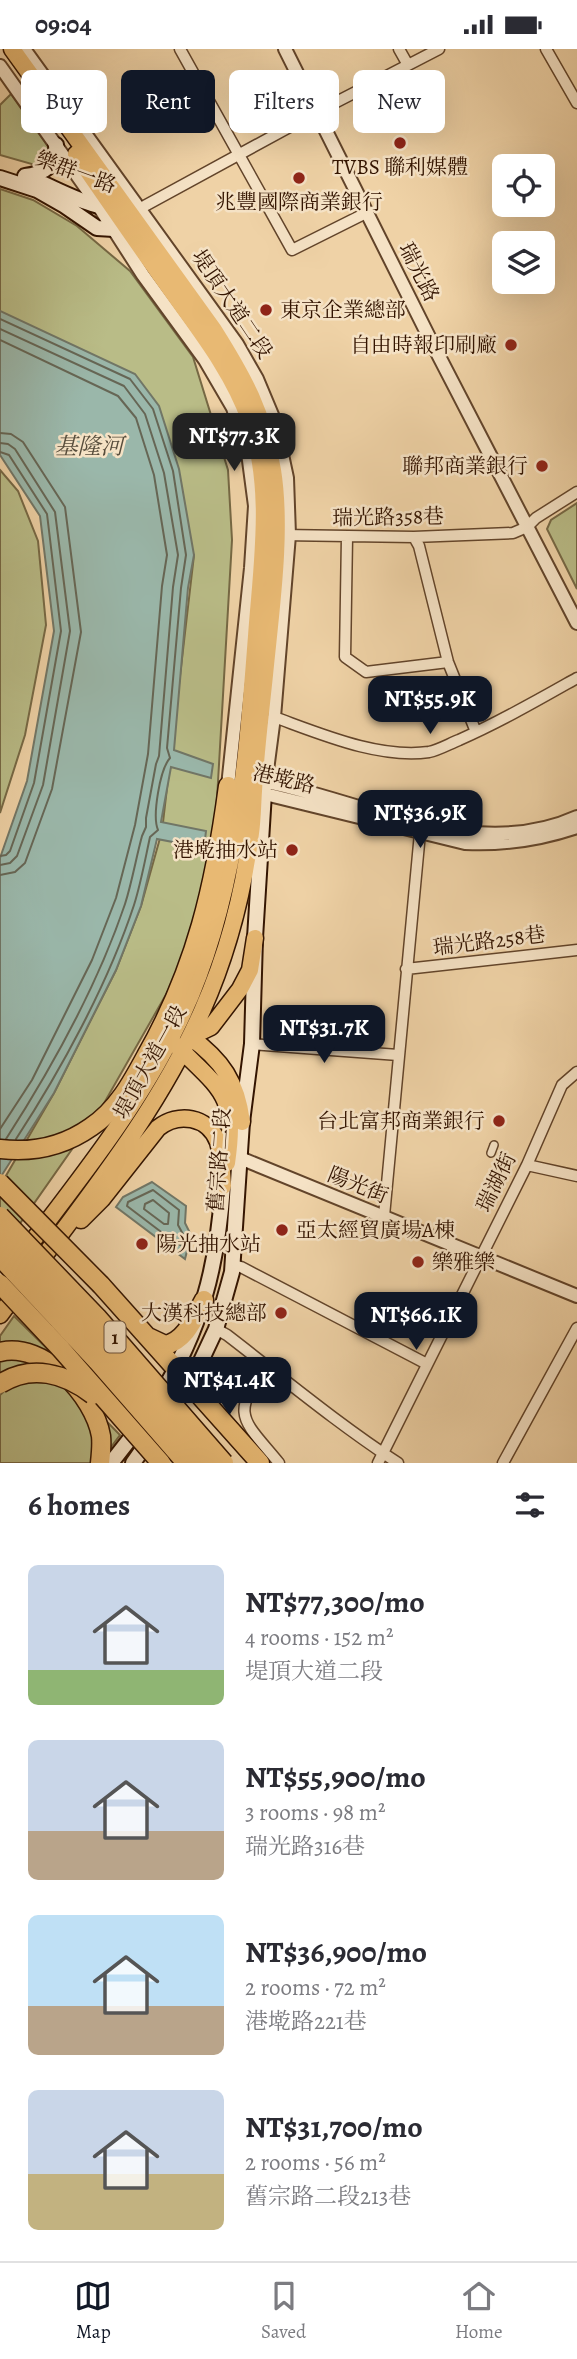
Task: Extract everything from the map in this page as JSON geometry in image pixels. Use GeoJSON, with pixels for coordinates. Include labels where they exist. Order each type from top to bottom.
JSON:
{"type":"FeatureCollection","features":[{"type":"Feature","properties":{"kind":"highway","name":"堤頂大道二段"},"geometry":{"type":"LineString","coordinates":[[1,49],[214,330],[242,374],[259,410],[273,470],[277,515],[266,534]]}},
{"type":"Feature","properties":{"kind":"highway","name":"堤頂大道二段"},"geometry":{"type":"LineString","coordinates":[[12,49],[120,209],[137,242],[230,378],[249,419],[259,463],[266,534],[247,784]]}},
{"type":"Feature","properties":{"kind":"highway"},"geometry":{"type":"LineString","coordinates":[[0,1149],[29,1151],[69,1140],[92,1127],[107,1114],[132,1081],[153,1044],[187,970],[247,784]]}},
{"type":"Feature","properties":{"kind":"highway","name":"堤頂大道一段"},"geometry":{"type":"LineString","coordinates":[[0,1284],[118,1126],[171,1039],[204,963],[247,784]]}},
{"type":"Feature","properties":{"kind":"highway","name":"堤頂大道一段"},"geometry":{"type":"LineString","coordinates":[[0,1315],[133,1137],[160,1095],[187,1044],[215,978],[234,921],[252,830],[247,784]]}},
{"type":"Feature","properties":{"kind":"highway"},"geometry":{"type":"LineString","coordinates":[[187,1044],[211,1027],[240,989],[250,970],[255,938]]}},
{"type":"Feature","properties":{"kind":"highway"},"geometry":{"type":"LineString","coordinates":[[171,1039],[208,1050],[223,1067],[237,1093],[242,1122]]}},
{"type":"Feature","properties":{"kind":"highway"},"geometry":{"type":"LineString","coordinates":[[187,1044],[227,1102],[231,1136],[223,1186]]}},
{"type":"Feature","properties":{"kind":"highway"},"geometry":{"type":"LineString","coordinates":[[38,1264],[102,1199],[158,1128],[170,1120],[197,1120],[213,1132],[219,1149],[223,1186]]}},
{"type":"Feature","properties":{"kind":"highway"},"geometry":{"type":"LineString","coordinates":[[0,1183],[101,1285],[260,1463]]}},
{"type":"Feature","properties":{"kind":"highway","name":"1"},"geometry":{"type":"LineString","coordinates":[[0,1216],[97,1317],[224,1463]]}},
{"type":"Feature","properties":{"kind":"highway","name":"1"},"geometry":{"type":"LineString","coordinates":[[0,1235],[95,1336],[206,1463]]}},
{"type":"Feature","properties":{"kind":"highway","name":"1"},"geometry":{"type":"LineString","coordinates":[[0,1258],[99,1362],[186,1463]]}},
{"type":"Feature","properties":{"kind":"highway","name":"1"},"geometry":{"type":"LineString","coordinates":[[0,1284],[161,1463]]}},
{"type":"Feature","properties":{"kind":"highway"},"geometry":{"type":"LineString","coordinates":[[143,1333],[159,1344],[176,1341],[189,1326],[204,1300]]}},
{"type":"Feature","properties":{"kind":"highway"},"geometry":{"type":"LineString","coordinates":[[0,1352],[15,1350],[32,1353],[50,1361],[66,1377],[84,1400],[98,1427],[102,1443],[100,1463]]}},
{"type":"Feature","properties":{"kind":"highway"},"geometry":{"type":"LineString","coordinates":[[0,1384],[13,1375],[28,1372],[63,1376],[82,1387],[135,1431]]}},
{"type":"Feature","properties":{"kind":"main road"},"geometry":{"type":"LineString","coordinates":[[25,176],[36,175],[51,165],[57,153],[56,145]]}},
{"type":"Feature","properties":{"kind":"main road","name":"樂群一路"},"geometry":{"type":"LineString","coordinates":[[0,168],[120,209]]}},
{"type":"Feature","properties":{"kind":"main road","name":"樂群一路"},"geometry":{"type":"LineString","coordinates":[[0,177],[37,190],[97,228],[114,229],[137,242]]}},
{"type":"Feature","properties":{"kind":"main road","name":"舊宗路二段"},"geometry":{"type":"LineString","coordinates":[[133,1463],[189,1384],[216,1329],[233,1265],[242,1122],[252,1044],[255,938],[247,784]]}},
{"type":"Feature","properties":{"kind":"main road","name":"舊宗路二段"},"geometry":{"type":"LineString","coordinates":[[111,1463],[149,1414],[190,1342],[217,1251],[223,1186]]}},
{"type":"Feature","properties":{"kind":"street","name":"堤頂大道二段"},"geometry":{"type":"LineString","coordinates":[[24,49],[120,209],[114,229],[143,275],[205,360],[233,408],[248,453],[255,506],[266,534],[274,717],[247,784]]}},
{"type":"Feature","properties":{"kind":"street"},"geometry":{"type":"LineString","coordinates":[[180,49],[292,250],[368,212]]}},
{"type":"Feature","properties":{"kind":"street","name":"瑞光路"},"geometry":{"type":"LineString","coordinates":[[285,49],[296,70]]}},
{"type":"Feature","properties":{"kind":"street"},"geometry":{"type":"LineString","coordinates":[[399,49],[408,65]]}},
{"type":"Feature","properties":{"kind":"street"},"geometry":{"type":"LineString","coordinates":[[339,101],[439,49]]}},
{"type":"Feature","properties":{"kind":"street"},"geometry":{"type":"LineString","coordinates":[[546,49],[577,103]]}},
{"type":"Feature","properties":{"kind":"street","name":"堤頂大道二段"},"geometry":{"type":"LineString","coordinates":[[0,66],[56,145],[120,209]]}},
{"type":"Feature","properties":{"kind":"street"},"geometry":{"type":"LineString","coordinates":[[120,209],[239,155],[279,133]]}},
{"type":"Feature","properties":{"kind":"street","name":"瑞光路"},"geometry":{"type":"LineString","coordinates":[[328,133],[577,623]]}},
{"type":"Feature","properties":{"kind":"street"},"geometry":{"type":"LineString","coordinates":[[527,527],[536,518],[577,492]]}},
{"type":"Feature","properties":{"kind":"street","name":"瑞光路358巷"},"geometry":{"type":"LineString","coordinates":[[266,534],[414,537],[513,533],[527,527]]}},
{"type":"Feature","properties":{"kind":"street"},"geometry":{"type":"LineString","coordinates":[[347,537],[345,657],[366,672],[448,662]]}},
{"type":"Feature","properties":{"kind":"street"},"geometry":{"type":"LineString","coordinates":[[414,537],[419,546],[448,662],[476,732]]}},
{"type":"Feature","properties":{"kind":"street"},"geometry":{"type":"LineString","coordinates":[[274,717],[323,735],[380,750],[402,753],[432,752],[476,732],[577,678]]}},
{"type":"Feature","properties":{"kind":"street","name":"港墘路"},"geometry":{"type":"LineString","coordinates":[[247,784],[422,824],[481,834],[513,833],[557,826],[577,817]]}},
{"type":"Feature","properties":{"kind":"street","name":"港墘路"},"geometry":{"type":"LineString","coordinates":[[247,784],[420,833],[465,843],[498,844],[533,840],[577,827]]}},
{"type":"Feature","properties":{"kind":"street"},"geometry":{"type":"LineString","coordinates":[[384,1216],[420,833]]}},
{"type":"Feature","properties":{"kind":"street","name":"瑞光路258巷"},"geometry":{"type":"LineString","coordinates":[[406,969],[577,950]]}},
{"type":"Feature","properties":{"kind":"street"},"geometry":{"type":"LineString","coordinates":[[252,1044],[398,1055]]}},
{"type":"Feature","properties":{"kind":"street","name":"瑞湖街"},"geometry":{"type":"LineString","coordinates":[[381,1458],[527,1165],[562,1085],[577,1072]]}},
{"type":"Feature","properties":{"kind":"street","name":"陽光街"},"geometry":{"type":"LineString","coordinates":[[240,1158],[577,1296]]}},
{"type":"Feature","properties":{"kind":"street"},"geometry":{"type":"LineString","coordinates":[[527,1165],[577,1176]]}},
{"type":"Feature","properties":{"kind":"street"},"geometry":{"type":"LineString","coordinates":[[233,1265],[428,1364]]}},
{"type":"Feature","properties":{"kind":"street"},"geometry":{"type":"LineString","coordinates":[[503,1463],[577,1328]]}},
{"type":"Feature","properties":{"kind":"street"},"geometry":{"type":"LineString","coordinates":[[216,1329],[267,1365],[381,1458],[398,1463]]}},
{"type":"Feature","properties":{"kind":"street"},"geometry":{"type":"LineString","coordinates":[[267,1365],[256,1380],[243,1407],[245,1422],[279,1463]]}},
{"type":"Feature","properties":{"kind":"green space"},"geometry":{"type":"Polygon","coordinates":[[[11,94],[21,108],[21,133],[39,133],[52,152],[35,165],[0,155],[0,105],[11,94]]]}},
{"type":"Feature","properties":{"kind":"green space"},"geometry":{"type":"Polygon","coordinates":[[[0,189],[33,200],[77,226],[130,271],[193,357],[228,470],[232,540],[217,799],[210,868],[197,917],[172,984],[103,1105],[0,1252],[0,1186],[54,1093],[116,970],[141,906],[162,831],[194,555],[0,312],[0,189]]]}},
{"type":"Feature","properties":{"kind":"green space"},"geometry":{"type":"Polygon","coordinates":[[[0,470],[18,491],[38,541],[46,625],[25,735],[0,813],[0,470]]]}},
{"type":"Feature","properties":{"kind":"green space"},"geometry":{"type":"Polygon","coordinates":[[[577,503],[577,589],[547,529],[551,520],[577,503]]]}},
{"type":"Feature","properties":{"kind":"green space"},"geometry":{"type":"Polygon","coordinates":[[[14,1316],[79,1380],[60,1376],[0,1383],[0,1336],[14,1316]]]}},
{"type":"Feature","properties":{"kind":"green space"},"geometry":{"type":"Polygon","coordinates":[[[25,1380],[53,1382],[84,1398],[120,1435],[99,1463],[0,1463],[0,1395],[10,1386],[25,1380]]]}},
{"type":"Feature","properties":{"kind":"water","name":"基隆河"},"geometry":{"type":"Polygon","coordinates":[[[0,311],[135,374],[159,406],[179,469],[194,555],[188,588],[174,750],[213,764],[211,778],[171,767],[161,822],[206,831],[204,848],[157,839],[141,906],[116,970],[54,1093],[0,1178],[0,858],[27,781],[54,631],[40,516],[0,455],[0,311]]]}},
{"type":"Feature","properties":{"kind":"water"},"geometry":{"type":"Polygon","coordinates":[[[152,1182],[186,1206],[185,1223],[191,1235],[185,1259],[116,1207],[123,1197],[152,1182]]]}},
{"type":"Feature","properties":{"kind":"place","name":"TVBS 聯利媒體"},"geometry":{"type":"Point","coordinates":[400,143]}},
{"type":"Feature","properties":{"kind":"place","name":"兆豐國際商業銀行"},"geometry":{"type":"Point","coordinates":[299,178]}},
{"type":"Feature","properties":{"kind":"place","name":"東京企業總部"},"geometry":{"type":"Point","coordinates":[266,310]}},
{"type":"Feature","properties":{"kind":"place","name":"自由時報印刷廠"},"geometry":{"type":"Point","coordinates":[511,345]}},
{"type":"Feature","properties":{"kind":"place","name":"聯邦商業銀行"},"geometry":{"type":"Point","coordinates":[542,466]}},
{"type":"Feature","properties":{"kind":"place","name":"港墘抽水站"},"geometry":{"type":"Point","coordinates":[292,850]}},
{"type":"Feature","properties":{"kind":"place","name":"台北富邦商業銀行"},"geometry":{"type":"Point","coordinates":[499,1121]}},
{"type":"Feature","properties":{"kind":"place","name":"亞太經貿廣場A棟"},"geometry":{"type":"Point","coordinates":[282,1230]}},
{"type":"Feature","properties":{"kind":"place","name":"陽光抽水站"},"geometry":{"type":"Point","coordinates":[142,1244]}},
{"type":"Feature","properties":{"kind":"place","name":"樂雅樂"},"geometry":{"type":"Point","coordinates":[418,1262]}},
{"type":"Feature","properties":{"kind":"place","name":"大漢科技總部"},"geometry":{"type":"Point","coordinates":[281,1313]}}]}
